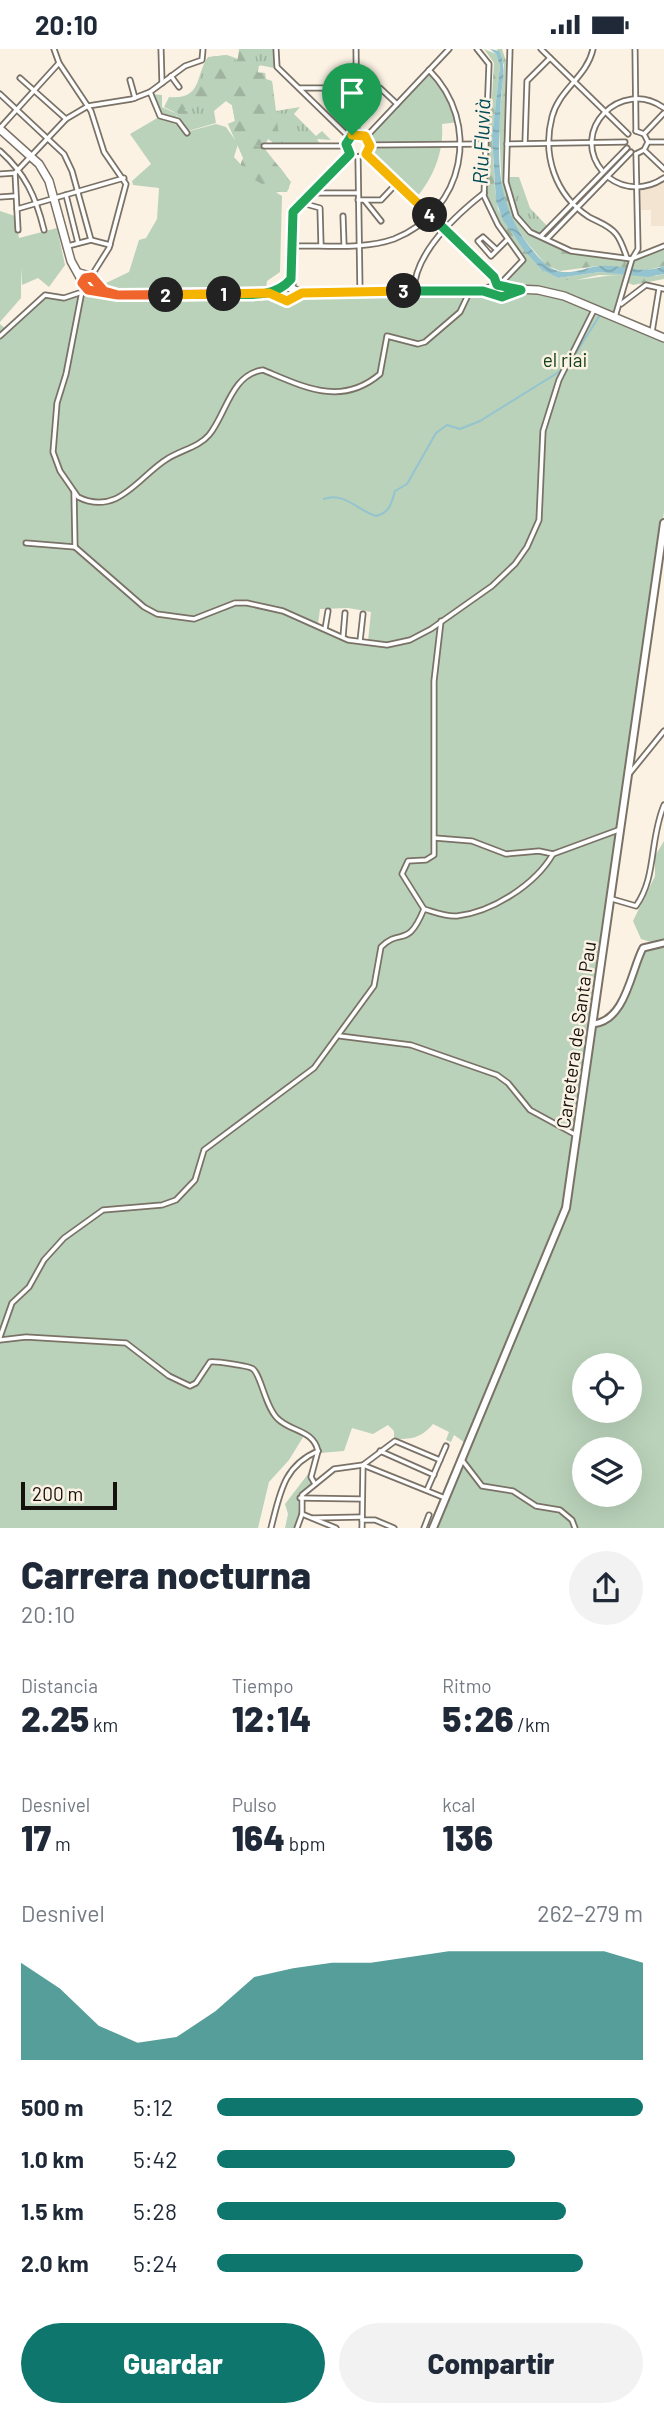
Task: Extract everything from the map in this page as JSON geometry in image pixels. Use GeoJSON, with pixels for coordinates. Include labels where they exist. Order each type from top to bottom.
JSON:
{"type":"FeatureCollection","features":[{"type":"Feature","properties":{"kind":"main road"},"geometry":{"type":"LineString","coordinates":[[0,128],[30,156],[49,181],[66,247],[78,273],[88,285],[104,291],[130,295],[282,291],[482,291],[501,296],[521,290]]}},
{"type":"Feature","properties":{"kind":"main road"},"geometry":{"type":"LineString","coordinates":[[501,285],[501,296]]}},
{"type":"Feature","properties":{"kind":"main road"},"geometry":{"type":"LineString","coordinates":[[501,285],[494,292],[501,296]]}},
{"type":"Feature","properties":{"kind":"main road"},"geometry":{"type":"LineString","coordinates":[[482,291],[501,285],[554,293],[594,312],[615,317],[664,338]]}},
{"type":"Feature","properties":{"kind":"main road"},"geometry":{"type":"LineString","coordinates":[[282,291],[287,301],[295,292]]}},
{"type":"Feature","properties":{"kind":"main road","name":"Carretera de Santa Pau"},"geometry":{"type":"LineString","coordinates":[[433,1528],[561,1224],[570,1192],[661,568],[664,523]]}},
{"type":"Feature","properties":{"kind":"street"},"geometry":{"type":"LineString","coordinates":[[54,49],[59,63],[88,106],[104,152],[124,178],[126,188],[110,245],[80,300],[66,374],[57,403],[52,452],[60,471],[78,497],[97,502],[132,491],[166,459],[202,442],[215,427],[220,412],[239,384],[259,369],[314,390],[342,393],[380,374],[387,336],[418,344],[425,342],[460,313],[470,291]]}},
{"type":"Feature","properties":{"kind":"street"},"geometry":{"type":"LineString","coordinates":[[161,49],[162,83]]}},
{"type":"Feature","properties":{"kind":"street"},"geometry":{"type":"LineString","coordinates":[[0,174],[15,173],[20,169],[66,119],[88,106],[135,98],[150,92],[185,66],[201,61],[203,49]]}},
{"type":"Feature","properties":{"kind":"street"},"geometry":{"type":"LineString","coordinates":[[276,49],[277,67],[349,137]]}},
{"type":"Feature","properties":{"kind":"street"},"geometry":{"type":"LineString","coordinates":[[356,49],[357,134]]}},
{"type":"Feature","properties":{"kind":"street"},"geometry":{"type":"LineString","coordinates":[[366,137],[449,49]]}},
{"type":"Feature","properties":{"kind":"street"},"geometry":{"type":"LineString","coordinates":[[366,154],[501,285],[523,260],[491,213],[484,193],[489,64],[477,49]]}},
{"type":"Feature","properties":{"kind":"street"},"geometry":{"type":"LineString","coordinates":[[510,49],[506,182],[512,207],[527,229],[574,252],[630,259],[664,246]]}},
{"type":"Feature","properties":{"kind":"street"},"geometry":{"type":"LineString","coordinates":[[541,49],[628,134]]}},
{"type":"Feature","properties":{"kind":"street"},"geometry":{"type":"LineString","coordinates":[[593,49],[589,63],[553,113],[548,143],[554,174],[573,204],[614,232],[630,259]]}},
{"type":"Feature","properties":{"kind":"street"},"geometry":{"type":"LineString","coordinates":[[635,49],[636,131]]}},
{"type":"Feature","properties":{"kind":"street"},"geometry":{"type":"LineString","coordinates":[[525,143],[527,82],[550,58]]}},
{"type":"Feature","properties":{"kind":"street"},"geometry":{"type":"LineString","coordinates":[[0,128],[59,63]]}},
{"type":"Feature","properties":{"kind":"street"},"geometry":{"type":"LineString","coordinates":[[292,246],[359,245],[396,238],[429,215],[450,186],[462,144],[452,101],[429,70]]}},
{"type":"Feature","properties":{"kind":"street"},"geometry":{"type":"LineString","coordinates":[[171,76],[179,87]]}},
{"type":"Feature","properties":{"kind":"street"},"geometry":{"type":"LineString","coordinates":[[20,78],[66,119]]}},
{"type":"Feature","properties":{"kind":"street"},"geometry":{"type":"LineString","coordinates":[[130,80],[135,98]]}},
{"type":"Feature","properties":{"kind":"street"},"geometry":{"type":"LineString","coordinates":[[298,88],[380,88],[397,104]]}},
{"type":"Feature","properties":{"kind":"street"},"geometry":{"type":"LineString","coordinates":[[150,92],[160,116],[178,121],[187,133]]}},
{"type":"Feature","properties":{"kind":"street"},"geometry":{"type":"LineString","coordinates":[[0,94],[49,137],[66,158],[91,240]]}},
{"type":"Feature","properties":{"kind":"street"},"geometry":{"type":"LineString","coordinates":[[603,172],[596,161],[592,143],[594,128],[604,111],[617,102],[636,98],[664,107]]}},
{"type":"Feature","properties":{"kind":"street"},"geometry":{"type":"LineString","coordinates":[[644,134],[664,113]]}},
{"type":"Feature","properties":{"kind":"street"},"geometry":{"type":"LineString","coordinates":[[615,317],[630,259],[638,249],[637,187],[633,153],[626,148],[625,142],[628,134],[636,131],[644,134],[648,142]]}},
{"type":"Feature","properties":{"kind":"street"},"geometry":{"type":"LineString","coordinates":[[349,137],[357,134],[366,137]]}},
{"type":"Feature","properties":{"kind":"street"},"geometry":{"type":"LineString","coordinates":[[349,137],[346,146],[350,154],[358,157],[366,154]]}},
{"type":"Feature","properties":{"kind":"street"},"geometry":{"type":"LineString","coordinates":[[366,137],[369,145],[366,154]]}},
{"type":"Feature","properties":{"kind":"street"},"geometry":{"type":"LineString","coordinates":[[507,144],[625,142]]}},
{"type":"Feature","properties":{"kind":"street"},"geometry":{"type":"LineString","coordinates":[[648,142],[664,142]]}},
{"type":"Feature","properties":{"kind":"street"},"geometry":{"type":"LineString","coordinates":[[547,239],[607,176],[633,153],[644,150],[648,142]]}},
{"type":"Feature","properties":{"kind":"street"},"geometry":{"type":"LineString","coordinates":[[369,145],[485,144]]}},
{"type":"Feature","properties":{"kind":"street"},"geometry":{"type":"LineString","coordinates":[[264,146],[346,146]]}},
{"type":"Feature","properties":{"kind":"street"},"geometry":{"type":"LineString","coordinates":[[541,236],[626,148]]}},
{"type":"Feature","properties":{"kind":"street"},"geometry":{"type":"LineString","coordinates":[[644,150],[664,169]]}},
{"type":"Feature","properties":{"kind":"street"},"geometry":{"type":"LineString","coordinates":[[0,151],[20,169],[38,203],[44,230]]}},
{"type":"Feature","properties":{"kind":"street"},"geometry":{"type":"LineString","coordinates":[[295,292],[293,212],[350,154]]}},
{"type":"Feature","properties":{"kind":"street"},"geometry":{"type":"LineString","coordinates":[[358,157],[360,292]]}},
{"type":"Feature","properties":{"kind":"street"},"geometry":{"type":"LineString","coordinates":[[15,173],[18,230]]}},
{"type":"Feature","properties":{"kind":"street"},"geometry":{"type":"LineString","coordinates":[[607,176],[618,184],[637,187],[664,178]]}},
{"type":"Feature","properties":{"kind":"street"},"geometry":{"type":"LineString","coordinates":[[17,209],[124,178]]}},
{"type":"Feature","properties":{"kind":"street"},"geometry":{"type":"LineString","coordinates":[[358,200],[381,199],[397,183]]}},
{"type":"Feature","properties":{"kind":"street"},"geometry":{"type":"LineString","coordinates":[[312,193],[358,193]]}},
{"type":"Feature","properties":{"kind":"street"},"geometry":{"type":"LineString","coordinates":[[414,291],[417,267],[428,249],[484,193]]}},
{"type":"Feature","properties":{"kind":"street"},"geometry":{"type":"LineString","coordinates":[[66,195],[78,243]]}},
{"type":"Feature","properties":{"kind":"street"},"geometry":{"type":"LineString","coordinates":[[0,197],[16,196]]}},
{"type":"Feature","properties":{"kind":"street"},"geometry":{"type":"LineString","coordinates":[[365,200],[381,222]]}},
{"type":"Feature","properties":{"kind":"street"},"geometry":{"type":"LineString","coordinates":[[302,202],[320,209],[321,245]]}},
{"type":"Feature","properties":{"kind":"street"},"geometry":{"type":"LineString","coordinates":[[343,216],[344,245]]}},
{"type":"Feature","properties":{"kind":"street"},"geometry":{"type":"LineString","coordinates":[[497,250],[483,237],[478,241],[491,255],[497,250],[507,240]]}},
{"type":"Feature","properties":{"kind":"street"},"geometry":{"type":"LineString","coordinates":[[66,247],[91,240],[110,245]]}},
{"type":"Feature","properties":{"kind":"street"},"geometry":{"type":"LineString","coordinates":[[282,291],[293,274]]}},
{"type":"Feature","properties":{"kind":"street"},"geometry":{"type":"LineString","coordinates":[[72,296],[88,285]]}},
{"type":"Feature","properties":{"kind":"street"},"geometry":{"type":"LineString","coordinates":[[80,300],[88,285]]}},
{"type":"Feature","properties":{"kind":"street"},"geometry":{"type":"LineString","coordinates":[[619,305],[646,285],[662,289],[652,332]]}},
{"type":"Feature","properties":{"kind":"street"},"geometry":{"type":"LineString","coordinates":[[0,336],[9,331],[45,295],[72,296],[80,300]]}},
{"type":"Feature","properties":{"kind":"street"},"geometry":{"type":"LineString","coordinates":[[26,543],[75,547],[144,607],[157,614],[194,619],[239,603],[276,609],[342,637],[360,641],[387,645],[410,640],[492,586],[515,564],[527,547],[539,520],[543,431],[559,380],[594,312]]}},
{"type":"Feature","properties":{"kind":"street"},"geometry":{"type":"LineString","coordinates":[[74,490],[75,547]]}},
{"type":"Feature","properties":{"kind":"street"},"geometry":{"type":"LineString","coordinates":[[326,629],[328,611]]}},
{"type":"Feature","properties":{"kind":"street"},"geometry":{"type":"LineString","coordinates":[[342,637],[345,613]]}},
{"type":"Feature","properties":{"kind":"street"},"geometry":{"type":"LineString","coordinates":[[360,641],[363,614]]}},
{"type":"Feature","properties":{"kind":"street"},"geometry":{"type":"LineString","coordinates":[[441,621],[434,681],[435,838],[432,859],[411,859],[402,870],[404,878],[424,909],[455,916],[488,908],[536,876],[553,854],[621,829]]}},
{"type":"Feature","properties":{"kind":"street"},"geometry":{"type":"LineString","coordinates":[[629,774],[664,731]]}},
{"type":"Feature","properties":{"kind":"street"},"geometry":{"type":"LineString","coordinates":[[612,898],[636,906],[639,902],[650,880],[652,843],[664,805]]}},
{"type":"Feature","properties":{"kind":"street"},"geometry":{"type":"LineString","coordinates":[[435,838],[472,841],[506,854],[539,851],[553,854]]}},
{"type":"Feature","properties":{"kind":"street"},"geometry":{"type":"LineString","coordinates":[[315,1484],[310,1476],[318,1451],[311,1438],[273,1415],[261,1392],[259,1376],[249,1366],[210,1362],[196,1383],[190,1386],[169,1376],[126,1343],[26,1337],[0,1339],[12,1303],[32,1284],[44,1260],[64,1238],[95,1214],[111,1208],[170,1203],[193,1183],[204,1150],[314,1068],[374,986],[381,947],[412,932],[424,909]]}},
{"type":"Feature","properties":{"kind":"street"},"geometry":{"type":"LineString","coordinates":[[593,1024],[606,1020],[630,987],[643,948],[664,943]]}},
{"type":"Feature","properties":{"kind":"street"},"geometry":{"type":"LineString","coordinates":[[340,1036],[411,1045],[497,1075],[505,1080],[530,1110],[578,1135]]}},
{"type":"Feature","properties":{"kind":"street"},"geometry":{"type":"LineString","coordinates":[[362,1528],[363,1465],[395,1441],[440,1460]]}},
{"type":"Feature","properties":{"kind":"street"},"geometry":{"type":"LineString","coordinates":[[427,1490],[446,1446]]}},
{"type":"Feature","properties":{"kind":"street"},"geometry":{"type":"LineString","coordinates":[[271,1528],[286,1476],[295,1465],[318,1451]]}},
{"type":"Feature","properties":{"kind":"street"},"geometry":{"type":"LineString","coordinates":[[380,1451],[434,1475]]}},
{"type":"Feature","properties":{"kind":"street"},"geometry":{"type":"LineString","coordinates":[[460,1459],[482,1486],[513,1491],[536,1506],[560,1510],[572,1520],[575,1528]]}},
{"type":"Feature","properties":{"kind":"street"},"geometry":{"type":"LineString","coordinates":[[300,1498],[334,1469],[363,1465],[446,1498]]}},
{"type":"Feature","properties":{"kind":"street"},"geometry":{"type":"LineString","coordinates":[[300,1498],[362,1499]]}},
{"type":"Feature","properties":{"kind":"street"},"geometry":{"type":"LineString","coordinates":[[297,1528],[302,1514],[300,1498]]}},
{"type":"Feature","properties":{"kind":"street"},"geometry":{"type":"LineString","coordinates":[[302,1514],[336,1528]]}},
{"type":"Feature","properties":{"kind":"street"},"geometry":{"type":"LineString","coordinates":[[424,1528],[429,1515]]}},
{"type":"Feature","properties":{"kind":"street"},"geometry":{"type":"LineString","coordinates":[[313,1518],[362,1518],[394,1528]]}},
{"type":"Feature","properties":{"kind":"shaded area"},"geometry":{"type":"Polygon","coordinates":[[[664,183],[664,226],[651,226],[651,210],[640,210],[640,190],[664,183]]]}},
{"type":"Feature","properties":{"kind":"green space"},"geometry":{"type":"Polygon","coordinates":[[[239,49],[274,49],[274,68],[259,65],[258,72],[265,73],[266,79],[272,81],[276,111],[300,107],[294,114],[316,136],[322,131],[331,140],[317,139],[320,144],[275,144],[268,139],[265,149],[291,182],[287,192],[276,192],[244,158],[228,124],[235,121],[232,105],[226,101],[214,111],[216,123],[188,131],[174,112],[164,107],[169,97],[188,95],[193,90],[208,57],[227,55],[238,59],[239,49]]]}},
{"type":"Feature","properties":{"kind":"green space"},"geometry":{"type":"Polygon","coordinates":[[[240,49],[255,49],[256,62],[265,63],[257,67],[258,73],[265,73],[265,79],[272,82],[275,107],[272,109],[281,114],[277,122],[280,142],[272,143],[275,136],[271,134],[264,146],[251,145],[263,147],[283,171],[289,189],[271,194],[239,168],[243,158],[228,124],[235,121],[232,105],[226,101],[217,102],[211,109],[191,103],[184,111],[189,111],[193,117],[187,123],[168,102],[182,100],[200,86],[208,58],[225,55],[237,61],[240,49]]]}},
{"type":"Feature","properties":{"kind":"green space"},"geometry":{"type":"Polygon","coordinates":[[[484,49],[496,54],[500,66],[492,136],[495,191],[498,209],[513,235],[542,270],[558,278],[600,272],[656,276],[664,274],[664,279],[633,285],[624,281],[625,276],[599,275],[572,281],[551,279],[525,260],[505,233],[486,193],[494,63],[484,49]]]}},
{"type":"Feature","properties":{"kind":"green space"},"geometry":{"type":"Polygon","coordinates":[[[497,49],[502,49],[506,61],[504,183],[519,223],[530,234],[574,254],[634,261],[664,248],[664,266],[648,270],[598,266],[560,271],[546,265],[525,240],[508,215],[502,194],[499,126],[504,65],[497,49]]]}},
{"type":"Feature","properties":{"kind":"green space"},"geometry":{"type":"Polygon","coordinates":[[[429,72],[447,91],[459,122],[442,124],[436,163],[416,198],[370,154],[368,137],[429,72]]]}},
{"type":"Feature","properties":{"kind":"green space","name":"el riai"},"geometry":{"type":"Polygon","coordinates":[[[152,94],[162,95],[162,107],[175,113],[186,132],[216,124],[226,127],[238,144],[234,157],[255,180],[282,196],[280,272],[267,281],[265,296],[287,303],[305,296],[482,294],[501,301],[520,295],[541,295],[562,298],[605,313],[664,341],[664,512],[592,1019],[602,1021],[610,1014],[626,988],[640,949],[651,942],[641,939],[633,921],[655,876],[655,856],[664,841],[664,1528],[433,1528],[468,1445],[454,1435],[451,1442],[446,1440],[449,1432],[433,1424],[419,1435],[405,1439],[394,1439],[394,1431],[388,1425],[373,1434],[352,1428],[344,1451],[320,1453],[312,1475],[319,1480],[298,1496],[299,1517],[294,1528],[285,1528],[288,1514],[285,1504],[315,1465],[317,1446],[305,1434],[289,1460],[269,1482],[258,1528],[0,1528],[0,324],[7,330],[46,294],[63,297],[77,290],[86,296],[93,292],[103,294],[106,283],[129,272],[139,240],[146,238],[157,219],[159,188],[133,185],[132,181],[151,164],[130,134],[159,117],[152,94]],[[348,608],[320,609],[318,624],[351,639],[368,641],[371,612],[348,608]]]}},
{"type":"Feature","properties":{"kind":"green space"},"geometry":{"type":"Polygon","coordinates":[[[507,177],[519,177],[530,208],[548,227],[541,234],[520,218],[510,195],[507,177]]]}},
{"type":"Feature","properties":{"kind":"green space"},"geometry":{"type":"Polygon","coordinates":[[[0,211],[15,216],[19,238],[57,228],[65,265],[49,287],[38,278],[22,285],[21,268],[21,298],[0,322],[0,211]]]}},
{"type":"Feature","properties":{"kind":"green space"},"geometry":{"type":"Polygon","coordinates":[[[526,258],[538,269],[561,279],[625,275],[616,315],[546,287],[515,287],[508,283],[508,277],[526,258]]]}},
{"type":"Feature","properties":{"kind":"water"},"geometry":{"type":"Polygon","coordinates":[[[490,49],[499,51],[503,68],[500,176],[509,211],[530,247],[548,266],[558,271],[573,272],[600,266],[648,270],[664,266],[664,274],[648,277],[600,272],[558,278],[542,270],[524,250],[503,220],[496,201],[492,136],[500,66],[496,54],[490,49]]]}},
{"type":"Feature","properties":{"kind":"waterway"},"geometry":{"type":"LineString","coordinates":[[324,499],[338,498],[376,516],[384,512],[391,504],[395,491],[407,484],[436,433],[447,425],[460,429],[480,421],[567,367],[600,315]]}},
{"type":"Feature","properties":{"kind":"route"},"geometry":{"type":"LineString","coordinates":[[352,135],[346,144],[350,154],[293,212],[293,274],[280,289],[269,293],[118,295],[112,293],[104,291],[96,280],[89,276],[84,279],[83,286],[88,290],[118,295],[235,294],[269,293],[287,301],[302,293],[483,291],[502,297],[521,290],[497,285],[494,277],[366,154],[370,146],[365,136],[352,135]]}},
{"type":"Feature","properties":{"kind":"water label","name":"Riu Fluvià"},"geometry":{"type":"Point","coordinates":[482,142]}}]}
